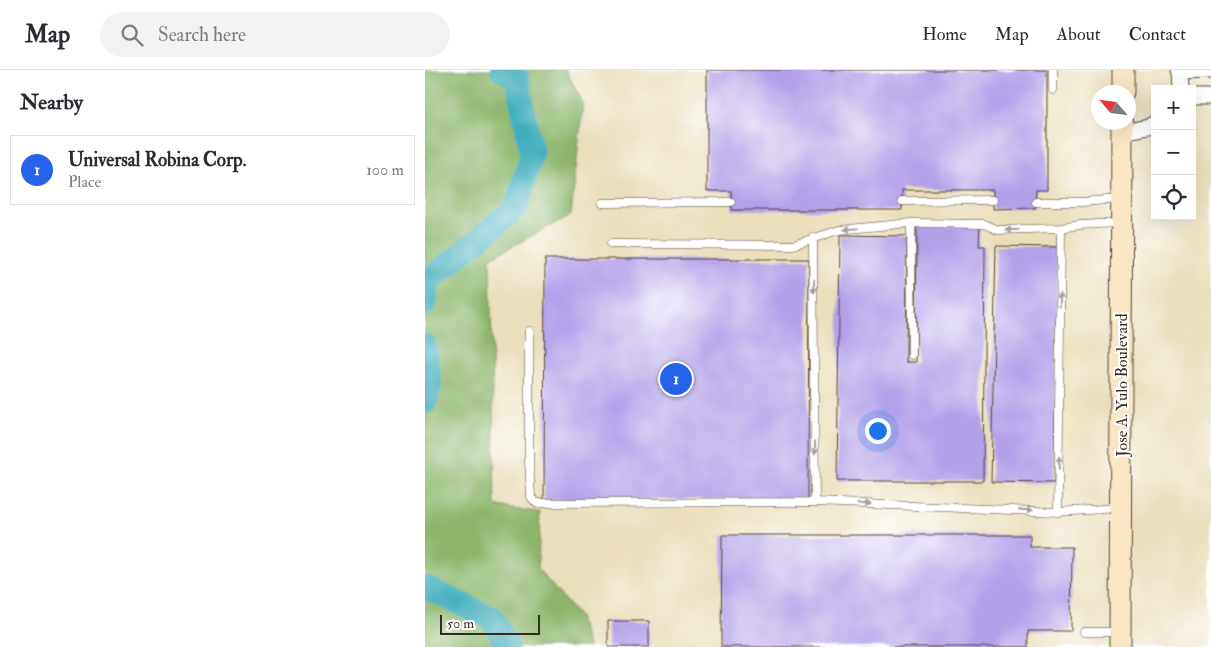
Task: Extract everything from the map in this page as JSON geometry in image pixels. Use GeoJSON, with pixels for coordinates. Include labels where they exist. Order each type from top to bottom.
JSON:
{"type":"FeatureCollection","features":[{"type":"Feature","properties":{"kind":"main road"},"geometry":{"type":"LineString","coordinates":[[1123,70],[1123,85]]}},
{"type":"Feature","properties":{"kind":"main road","name":"Jose A. Yulo Boulevard"},"geometry":{"type":"LineString","coordinates":[[1120,640],[1122,130]]}},
{"type":"Feature","properties":{"kind":"street"},"geometry":{"type":"LineString","coordinates":[[1181,85],[1179,71],[1211,71]]}},
{"type":"Feature","properties":{"kind":"street"},"geometry":{"type":"LineString","coordinates":[[1196,97],[1211,97]]}},
{"type":"Feature","properties":{"kind":"street"},"geometry":{"type":"LineString","coordinates":[[1136,127],[1151,125]]}},
{"type":"Feature","properties":{"kind":"lane"},"geometry":{"type":"LineString","coordinates":[[1053,70],[1053,90]]}},
{"type":"Feature","properties":{"kind":"lane"},"geometry":{"type":"LineString","coordinates":[[1035,202],[1082,202],[1122,199]]}},
{"type":"Feature","properties":{"kind":"lane"},"geometry":{"type":"LineString","coordinates":[[902,201],[993,200]]}},
{"type":"Feature","properties":{"kind":"lane"},"geometry":{"type":"LineString","coordinates":[[602,203],[731,202]]}},
{"type":"Feature","properties":{"kind":"lane"},"geometry":{"type":"LineString","coordinates":[[611,244],[793,244],[839,230],[911,223],[984,224],[998,230],[1061,228],[1122,222]]}},
{"type":"Feature","properties":{"kind":"lane"},"geometry":{"type":"LineString","coordinates":[[911,223],[911,355]]}},
{"type":"Feature","properties":{"kind":"lane"},"geometry":{"type":"LineString","coordinates":[[1058,512],[1061,228]]}},
{"type":"Feature","properties":{"kind":"lane"},"geometry":{"type":"LineString","coordinates":[[813,237],[815,502]]}},
{"type":"Feature","properties":{"kind":"lane"},"geometry":{"type":"LineString","coordinates":[[529,330],[529,461],[531,497],[536,503],[815,502],[1058,512],[1121,507]]}},
{"type":"Feature","properties":{"kind":"lane"},"geometry":{"type":"LineString","coordinates":[[1084,632],[1120,640]]}},
{"type":"Feature","properties":{"kind":"green space"},"geometry":{"type":"Polygon","coordinates":[[[425,70],[566,70],[583,103],[571,215],[490,258],[495,505],[540,512],[538,569],[579,617],[589,647],[425,647],[425,70]]]}},
{"type":"Feature","properties":{"kind":"building"},"geometry":{"type":"Polygon","coordinates":[[[707,70],[1047,70],[1047,190],[1036,190],[1035,208],[993,209],[993,190],[902,190],[902,210],[732,210],[731,191],[707,191],[707,70]]]}},
{"type":"Feature","properties":{"kind":"building"},"geometry":{"type":"Polygon","coordinates":[[[917,225],[980,225],[979,246],[985,246],[983,481],[837,481],[840,235],[907,236],[906,362],[916,362],[917,225]]]}},
{"type":"Feature","properties":{"kind":"building"},"geometry":{"type":"Polygon","coordinates":[[[996,246],[1058,247],[1054,483],[991,482],[996,246]]]}},
{"type":"Feature","properties":{"kind":"building"},"geometry":{"type":"Polygon","coordinates":[[[545,259],[809,259],[808,499],[544,500],[545,259]]]}},
{"type":"Feature","properties":{"kind":"building"},"geometry":{"type":"Polygon","coordinates":[[[722,535],[1030,535],[1030,547],[1072,547],[1071,631],[1028,631],[1028,647],[721,647],[722,535]]]}},
{"type":"Feature","properties":{"kind":"building"},"geometry":{"type":"Polygon","coordinates":[[[608,621],[649,621],[649,647],[608,647],[608,621]]]}},
{"type":"Feature","properties":{"kind":"waterway"},"geometry":{"type":"LineString","coordinates":[[425,303],[428,281],[516,208],[532,153],[517,78],[502,70]]}},
{"type":"Feature","properties":{"kind":"waterway"},"geometry":{"type":"LineString","coordinates":[[425,346],[430,384],[425,402]]}},
{"type":"Feature","properties":{"kind":"waterway"},"geometry":{"type":"LineString","coordinates":[[425,587],[492,618],[508,647]]}},
{"type":"Feature","properties":{"kind":"place","name":"Universal Robina Corp."},"geometry":{"type":"Point","coordinates":[676,379]}}]}
